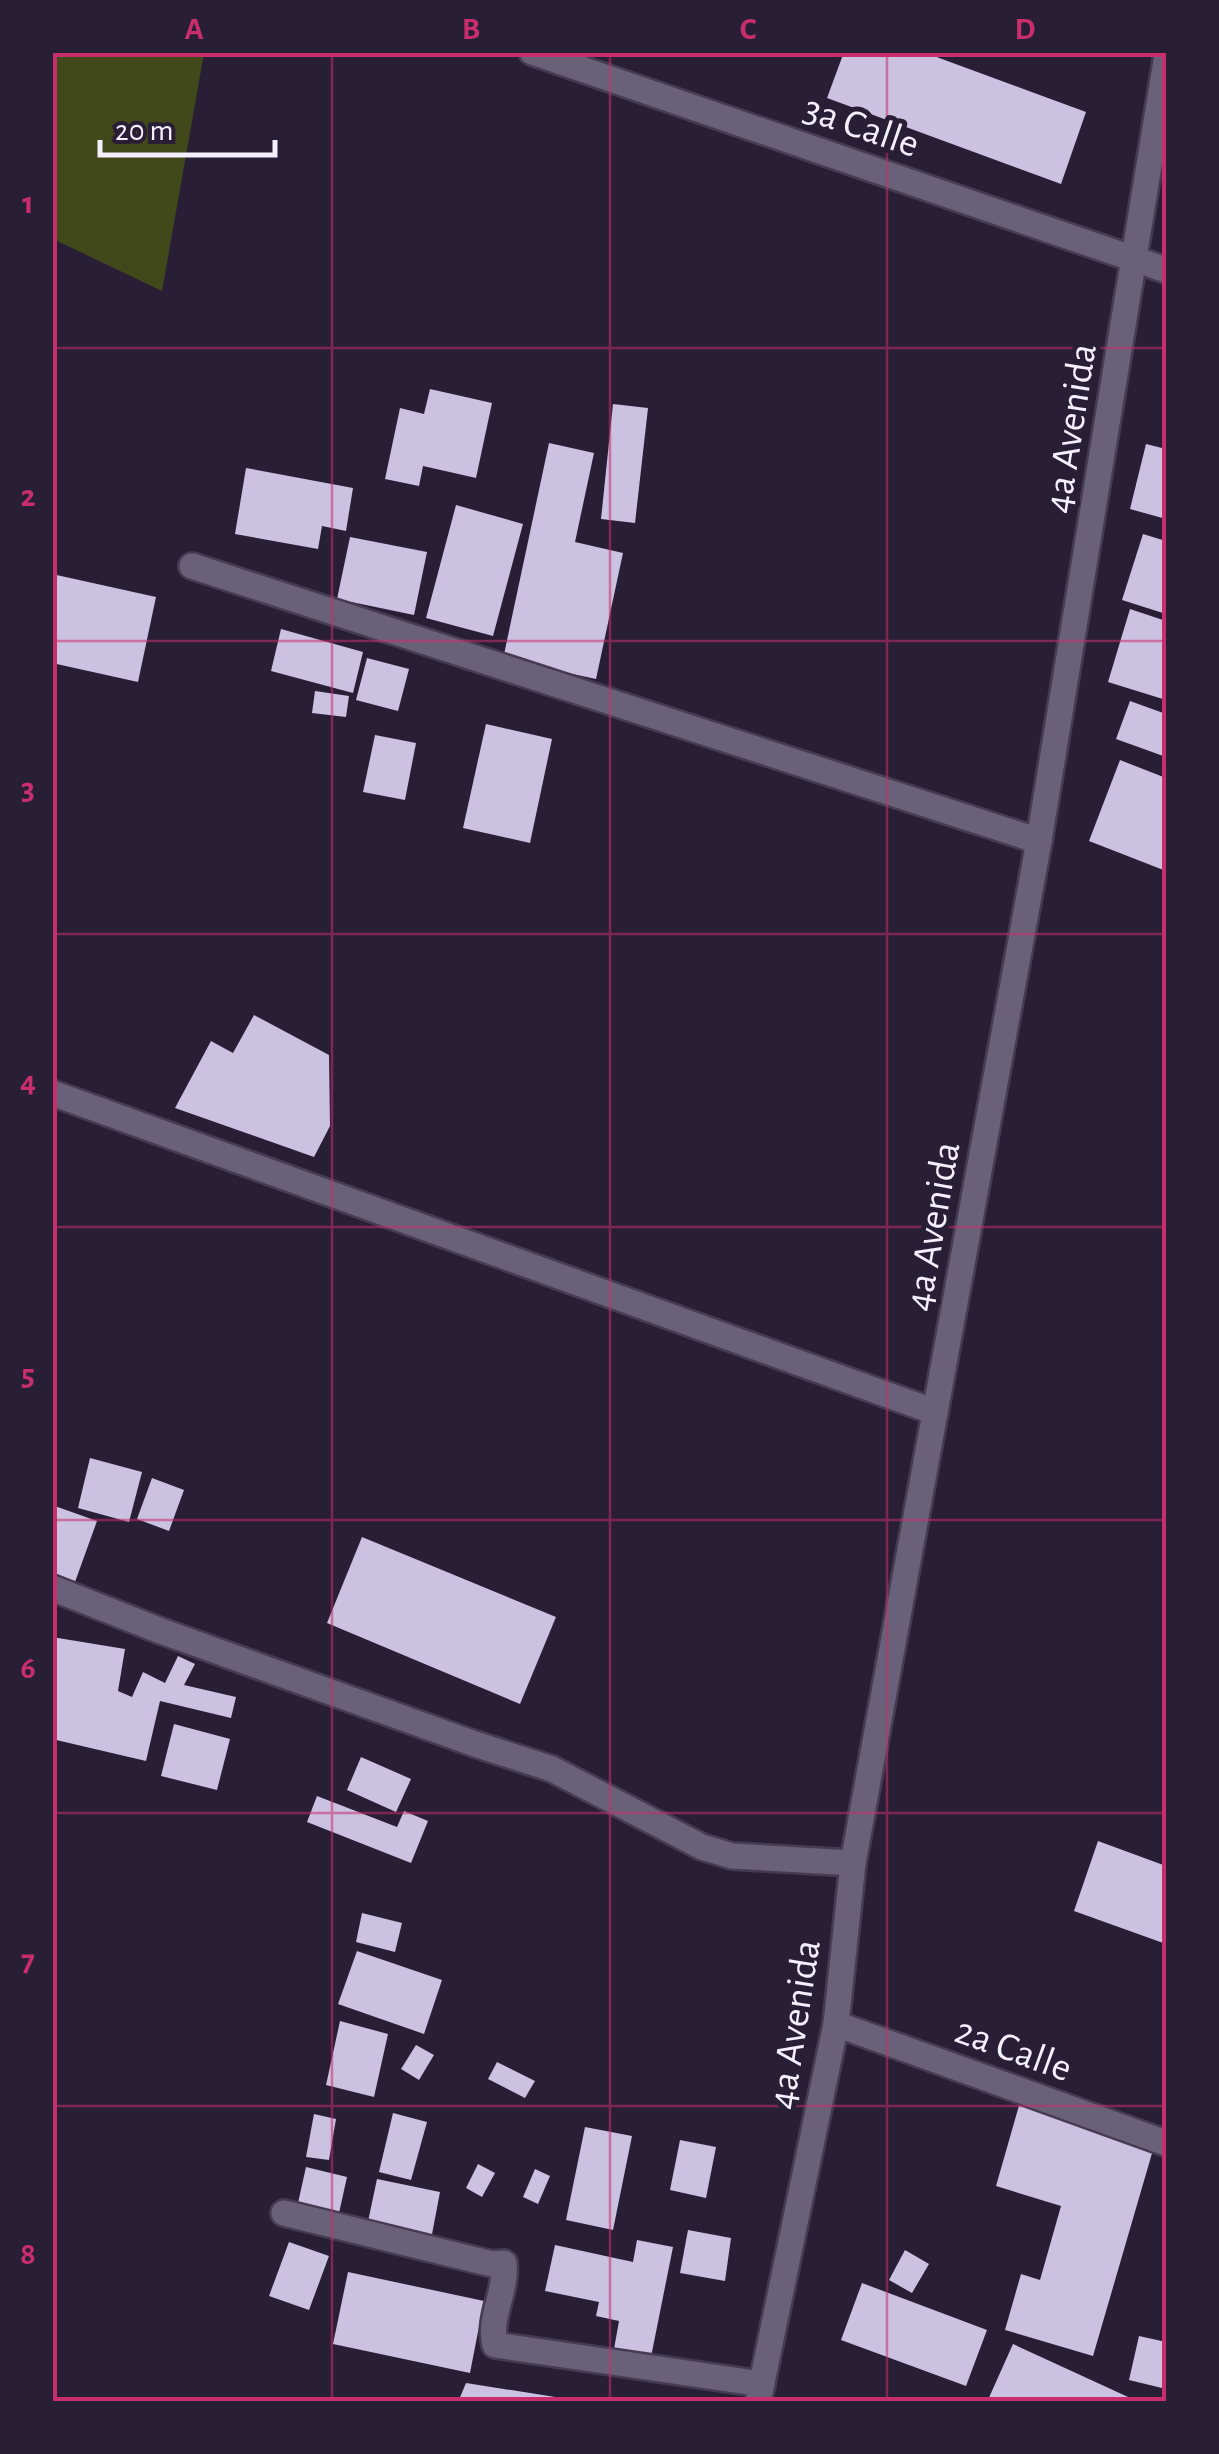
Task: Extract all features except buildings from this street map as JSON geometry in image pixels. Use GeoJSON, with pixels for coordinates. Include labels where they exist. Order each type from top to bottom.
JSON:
{"type":"FeatureCollection","features":[{"type":"Feature","properties":{"kind":"street","name":"3a Calle"},"geometry":{"type":"LineString","coordinates":[[532,52],[1166,270]]}},
{"type":"Feature","properties":{"kind":"street","name":"4a Avenida"},"geometry":{"type":"LineString","coordinates":[[760,2393],[836,2024],[853,1863],[1039,841],[1166,61]]}},
{"type":"Feature","properties":{"kind":"street"},"geometry":{"type":"LineString","coordinates":[[192,566],[1039,841]]}},
{"type":"Feature","properties":{"kind":"street"},"geometry":{"type":"LineString","coordinates":[[52,1093],[935,1412]]}},
{"type":"Feature","properties":{"kind":"street"},"geometry":{"type":"LineString","coordinates":[[52,1588],[456,1738],[552,1769],[702,1847],[732,1856],[853,1863]]}},
{"type":"Feature","properties":{"kind":"street","name":"2a Calle"},"geometry":{"type":"LineString","coordinates":[[836,2024],[1166,2143]]}},
{"type":"Feature","properties":{"kind":"street"},"geometry":{"type":"LineString","coordinates":[[284,2213],[492,2264],[504,2263],[506,2278],[492,2330],[495,2344],[760,2393]]}},
{"type":"Feature","properties":{"kind":"green space"},"geometry":{"type":"Polygon","coordinates":[[[52,53],[204,53],[162,291],[53,239],[52,53]]]}}]}
